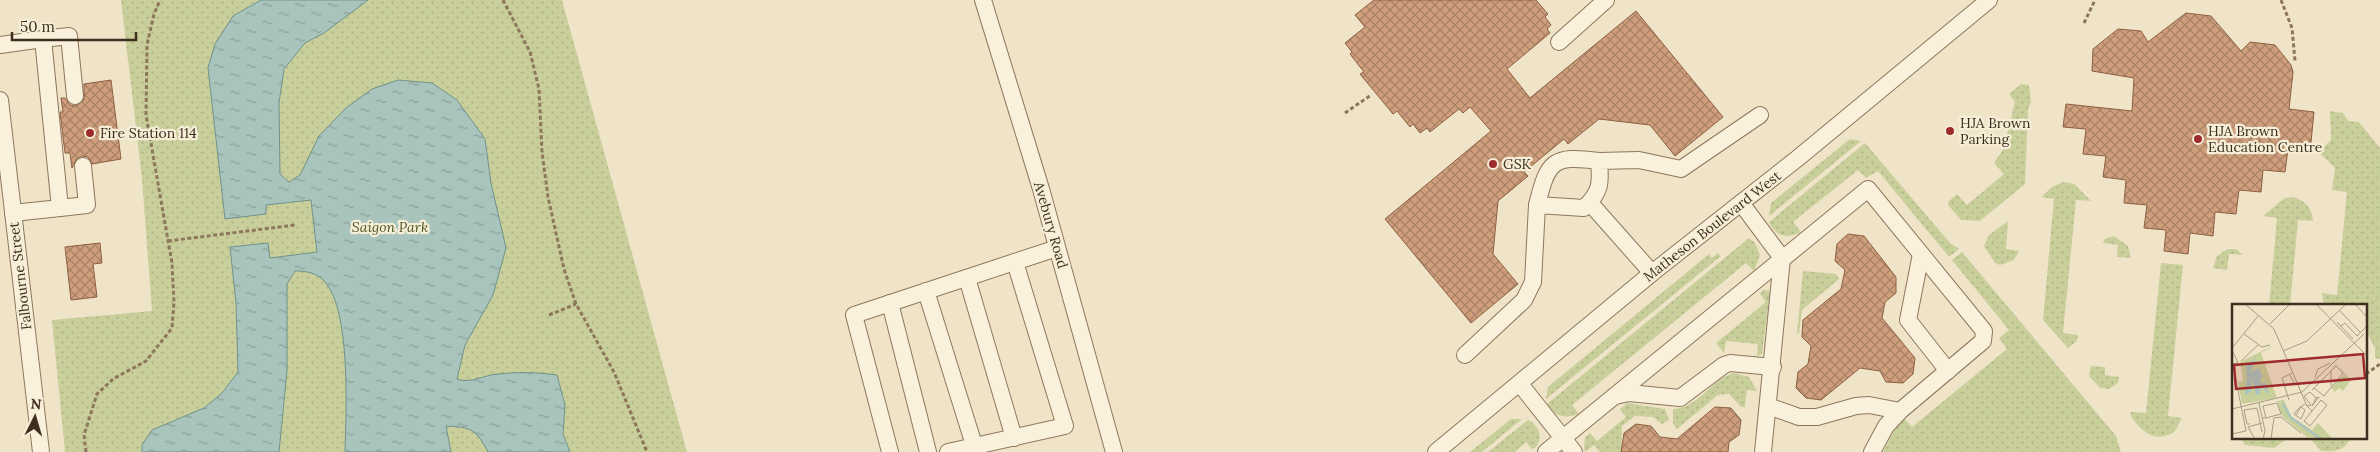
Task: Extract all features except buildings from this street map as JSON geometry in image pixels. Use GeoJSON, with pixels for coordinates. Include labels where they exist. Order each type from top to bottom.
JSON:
{"type":"FeatureCollection","features":[{"type":"Feature","properties":{"kind":"street","name":"Avebury Road"},"geometry":{"type":"LineString","coordinates":[[983,0],[1057,248],[1114,452]]}},
{"type":"Feature","properties":{"kind":"street"},"geometry":{"type":"LineString","coordinates":[[1558,42],[1606,0]]}},
{"type":"Feature","properties":{"kind":"street","name":"Matheson Boulevard West"},"geometry":{"type":"LineString","coordinates":[[1436,452],[1652,273],[1741,203],[1989,0]]}},
{"type":"Feature","properties":{"kind":"street"},"geometry":{"type":"LineString","coordinates":[[0,45],[69,36],[75,96]]}},
{"type":"Feature","properties":{"kind":"street"},"geometry":{"type":"LineString","coordinates":[[43,39],[60,208]]}},
{"type":"Feature","properties":{"kind":"street","name":"Falbourne Street"},"geometry":{"type":"LineString","coordinates":[[0,100],[41,452]]}},
{"type":"Feature","properties":{"kind":"street"},"geometry":{"type":"LineString","coordinates":[[1465,355],[1524,300],[1533,282],[1537,205],[1544,176],[1556,162],[1573,157],[1599,161],[1638,160],[1681,169],[1760,115]]}},
{"type":"Feature","properties":{"kind":"street"},"geometry":{"type":"LineString","coordinates":[[1537,205],[1584,208],[1595,198],[1601,181],[1599,161]]}},
{"type":"Feature","properties":{"kind":"street"},"geometry":{"type":"LineString","coordinates":[[13,214],[87,204],[83,166]]}},
{"type":"Feature","properties":{"kind":"street"},"geometry":{"type":"LineString","coordinates":[[1546,452],[1868,189],[1984,331],[1983,341],[1900,411],[1886,426],[1872,452]]}},
{"type":"Feature","properties":{"kind":"street"},"geometry":{"type":"LineString","coordinates":[[1590,203],[1652,273]]}},
{"type":"Feature","properties":{"kind":"street"},"geometry":{"type":"LineString","coordinates":[[1741,203],[1782,258],[1763,452]]}},
{"type":"Feature","properties":{"kind":"street"},"geometry":{"type":"LineString","coordinates":[[890,452],[854,315],[1057,248]]}},
{"type":"Feature","properties":{"kind":"street"},"geometry":{"type":"LineString","coordinates":[[1921,254],[1908,320],[1948,371]]}},
{"type":"Feature","properties":{"kind":"street"},"geometry":{"type":"LineString","coordinates":[[948,452],[1065,426],[1015,262]]}},
{"type":"Feature","properties":{"kind":"street"},"geometry":{"type":"LineString","coordinates":[[967,278],[1014,438]]}},
{"type":"Feature","properties":{"kind":"street"},"geometry":{"type":"LineString","coordinates":[[926,291],[974,445]]}},
{"type":"Feature","properties":{"kind":"street"},"geometry":{"type":"LineString","coordinates":[[890,303],[928,452]]}},
{"type":"Feature","properties":{"kind":"street"},"geometry":{"type":"LineString","coordinates":[[1615,396],[1629,393],[1680,398],[1724,365],[1730,363],[1772,367]]}},
{"type":"Feature","properties":{"kind":"street"},"geometry":{"type":"LineString","coordinates":[[1520,384],[1574,452]]}},
{"type":"Feature","properties":{"kind":"street"},"geometry":{"type":"LineString","coordinates":[[1768,406],[1798,417],[1817,417],[1856,406],[1869,405],[1900,411]]}},
{"type":"Feature","properties":{"kind":"path"},"geometry":{"type":"LineString","coordinates":[[86,452],[84,435],[97,394],[113,379],[146,361],[172,328],[174,302],[168,241],[146,115],[147,45],[154,14],[160,0]]}},
{"type":"Feature","properties":{"kind":"path"},"geometry":{"type":"LineString","coordinates":[[503,0],[530,52],[539,89],[542,152],[548,197],[564,270],[576,304],[614,372],[647,452]]}},
{"type":"Feature","properties":{"kind":"path"},"geometry":{"type":"LineString","coordinates":[[2084,23],[2095,0]]}},
{"type":"Feature","properties":{"kind":"path"},"geometry":{"type":"LineString","coordinates":[[2281,0],[2292,28],[2295,60]]}},
{"type":"Feature","properties":{"kind":"path"},"geometry":{"type":"LineString","coordinates":[[1346,112],[1371,95]]}},
{"type":"Feature","properties":{"kind":"path"},"geometry":{"type":"LineString","coordinates":[[168,241],[295,226]]}},
{"type":"Feature","properties":{"kind":"path"},"geometry":{"type":"LineString","coordinates":[[549,315],[576,304]]}},
{"type":"Feature","properties":{"kind":"path"},"geometry":{"type":"LineString","coordinates":[[2368,373],[2380,364]]}},
{"type":"Feature","properties":{"kind":"green space","name":"Saigon Park"},"geometry":{"type":"Polygon","coordinates":[[[121,0],[562,0],[687,452],[65,452],[52,320],[152,311],[142,179],[121,0]]]}},
{"type":"Feature","properties":{"kind":"green space"},"geometry":{"type":"Polygon","coordinates":[[[2021,84],[2029,85],[2031,102],[2028,109],[2025,184],[1980,221],[1961,220],[1948,205],[1949,201],[1957,194],[1967,205],[2004,174],[1994,163],[2003,150],[2015,102],[2009,94],[2021,84]]]}},
{"type":"Feature","properties":{"kind":"green space"},"geometry":{"type":"Polygon","coordinates":[[[2330,111],[2343,113],[2348,121],[2359,122],[2380,148],[2380,359],[2375,358],[2375,348],[2368,335],[2368,304],[2324,304],[2322,293],[2337,295],[2347,192],[2332,190],[2335,168],[2319,152],[2331,140],[2330,111]]]}},
{"type":"Feature","properties":{"kind":"green space"},"geometry":{"type":"Polygon","coordinates":[[[1850,139],[1861,141],[1769,216],[1771,203],[1850,139]]]}},
{"type":"Feature","properties":{"kind":"green space"},"geometry":{"type":"Polygon","coordinates":[[[1865,143],[1950,243],[1959,249],[1949,257],[1878,171],[1866,178],[1858,170],[1793,222],[1801,232],[1787,236],[1775,231],[1769,222],[1865,143]]]}},
{"type":"Feature","properties":{"kind":"green space"},"geometry":{"type":"Polygon","coordinates":[[[2063,182],[2074,184],[2091,201],[2076,200],[2063,333],[2078,335],[2077,341],[2068,348],[2043,320],[2054,199],[2041,197],[2052,187],[2063,182]]]}},
{"type":"Feature","properties":{"kind":"green space"},"geometry":{"type":"Polygon","coordinates":[[[2292,197],[2301,200],[2311,212],[2313,221],[2298,220],[2290,304],[2269,304],[2277,218],[2263,216],[2283,199],[2292,197]]]}},
{"type":"Feature","properties":{"kind":"green space"},"geometry":{"type":"Polygon","coordinates":[[[2008,221],[2006,249],[2019,251],[2014,260],[2000,265],[1995,263],[1984,246],[1989,235],[2008,221]]]}},
{"type":"Feature","properties":{"kind":"green space"},"geometry":{"type":"Polygon","coordinates":[[[2114,236],[2128,246],[2131,258],[2117,257],[2118,245],[2103,243],[2105,239],[2114,236]]]}},
{"type":"Feature","properties":{"kind":"green space"},"geometry":{"type":"Polygon","coordinates":[[[1749,238],[1755,243],[1760,255],[1754,271],[1746,263],[1572,405],[1579,414],[1560,416],[1553,412],[1547,404],[1749,238]]]}},
{"type":"Feature","properties":{"kind":"green space"},"geometry":{"type":"Polygon","coordinates":[[[2228,249],[2236,249],[2243,255],[2229,254],[2227,270],[2213,268],[2217,256],[2228,249]]]}},
{"type":"Feature","properties":{"kind":"green space"},"geometry":{"type":"Polygon","coordinates":[[[1962,252],[2116,436],[2121,452],[1883,452],[1895,429],[1904,418],[1912,427],[2007,349],[1999,338],[2009,330],[1952,260],[1962,252]]]}},
{"type":"Feature","properties":{"kind":"green space"},"geometry":{"type":"Polygon","coordinates":[[[1718,253],[1721,256],[1546,399],[1548,387],[1709,254],[1712,258],[1718,253]]]}},
{"type":"Feature","properties":{"kind":"green space"},"geometry":{"type":"Polygon","coordinates":[[[2161,263],[2183,265],[2168,416],[2182,418],[2175,431],[2162,437],[2143,431],[2130,414],[2131,412],[2146,413],[2161,263]]]}},
{"type":"Feature","properties":{"kind":"green space"},"geometry":{"type":"Polygon","coordinates":[[[1803,271],[1836,274],[1839,279],[1802,310],[1799,333],[1797,334],[1803,271]]]}},
{"type":"Feature","properties":{"kind":"green space"},"geometry":{"type":"Polygon","coordinates":[[[1764,289],[1770,292],[1762,354],[1757,356],[1758,344],[1726,341],[1724,353],[1716,343],[1766,302],[1760,294],[1764,289]]]}},
{"type":"Feature","properties":{"kind":"green space"},"geometry":{"type":"Polygon","coordinates":[[[2091,366],[2105,367],[2105,375],[2119,377],[2118,383],[2109,389],[2100,388],[2089,376],[2091,366]]]}},
{"type":"Feature","properties":{"kind":"green space"},"geometry":{"type":"Polygon","coordinates":[[[1734,373],[1749,377],[1757,391],[1747,390],[1745,407],[1741,407],[1729,394],[1718,395],[1677,429],[1673,424],[1673,409],[1691,404],[1719,380],[1734,373]]]}},
{"type":"Feature","properties":{"kind":"green space"},"geometry":{"type":"Polygon","coordinates":[[[1627,403],[1665,409],[1669,420],[1662,424],[1653,417],[1635,416],[1622,426],[1621,452],[1600,452],[1594,445],[1586,451],[1584,450],[1585,437],[1590,433],[1597,441],[1626,417],[1620,409],[1627,403]]]}},
{"type":"Feature","properties":{"kind":"green space"},"geometry":{"type":"Polygon","coordinates":[[[1511,419],[1522,419],[1482,452],[1470,452],[1511,419]]]}},
{"type":"Feature","properties":{"kind":"green space"},"geometry":{"type":"Polygon","coordinates":[[[1528,420],[1535,425],[1539,432],[1539,441],[1535,448],[1532,449],[1526,442],[1515,452],[1488,452],[1528,420]]]}},
{"type":"Feature","properties":{"kind":"green space"},"geometry":{"type":"Polygon","coordinates":[[[2242,440],[2285,440],[2274,448],[2245,445],[2242,440]]]}},
{"type":"Feature","properties":{"kind":"green space"},"geometry":{"type":"Polygon","coordinates":[[[2312,440],[2350,440],[2345,446],[2335,451],[2321,451],[2312,440]]]}},
{"type":"Feature","properties":{"kind":"water"},"geometry":{"type":"Polygon","coordinates":[[[261,0],[368,0],[324,33],[305,43],[284,69],[279,103],[280,174],[289,182],[300,175],[319,136],[346,108],[372,89],[398,80],[432,83],[457,100],[485,139],[491,183],[506,248],[493,295],[465,345],[457,379],[472,380],[512,373],[557,375],[565,405],[563,434],[570,452],[488,452],[480,438],[472,431],[461,427],[446,426],[451,452],[345,452],[346,389],[340,317],[334,298],[326,283],[312,273],[295,271],[287,284],[287,371],[279,452],[142,452],[142,445],[152,430],[204,408],[222,393],[238,372],[236,303],[230,247],[268,243],[270,258],[317,252],[311,200],[266,205],[266,214],[225,219],[208,68],[215,44],[233,16],[261,0]]]}},
{"type":"Feature","properties":{"kind":"place","name":"HJA Brown Parking"},"geometry":{"type":"Point","coordinates":[1950,131]}},
{"type":"Feature","properties":{"kind":"place","name":"Fire Station 114"},"geometry":{"type":"Point","coordinates":[90,133]}},
{"type":"Feature","properties":{"kind":"place","name":"HJA Brown Education Centre"},"geometry":{"type":"Point","coordinates":[2198,139]}},
{"type":"Feature","properties":{"kind":"place","name":"GSK"},"geometry":{"type":"Point","coordinates":[1493,164]}}]}
